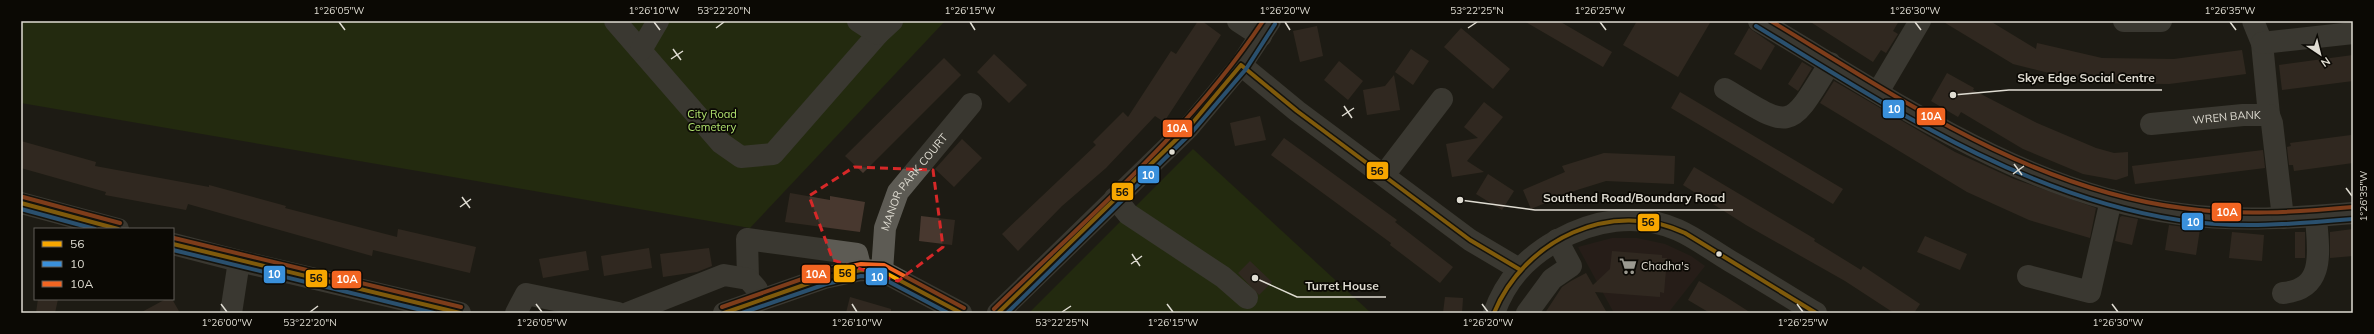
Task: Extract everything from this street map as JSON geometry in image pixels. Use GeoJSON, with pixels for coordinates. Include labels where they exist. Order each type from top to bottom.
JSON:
{"type":"FeatureCollection","features":[{"type":"Feature","properties":{"kind":"street"},"geometry":{"type":"LineString","coordinates":[[615,21],[721,143],[741,156],[773,154],[885,27],[858,21]]}},
{"type":"Feature","properties":{"kind":"street"},"geometry":{"type":"LineString","coordinates":[[641,50],[658,21]]}},
{"type":"Feature","properties":{"kind":"street"},"geometry":{"type":"LineString","coordinates":[[998,313],[1189,127],[1241,65],[1266,28],[1238,21]]}},
{"type":"Feature","properties":{"kind":"street"},"geometry":{"type":"LineString","coordinates":[[1759,21],[1878,92],[1971,145],[2018,168],[2111,200],[2179,214],[2230,219],[2316,217],[2353,213]]}},
{"type":"Feature","properties":{"kind":"street"},"geometry":{"type":"LineString","coordinates":[[1878,92],[1920,21]]}},
{"type":"Feature","properties":{"kind":"street"},"geometry":{"type":"LineString","coordinates":[[2124,21],[2161,21]]}},
{"type":"Feature","properties":{"kind":"street"},"geometry":{"type":"LineString","coordinates":[[2253,21],[2262,43],[2269,115]]}},
{"type":"Feature","properties":{"kind":"street"},"geometry":{"type":"LineString","coordinates":[[2262,43],[2353,33]]}},
{"type":"Feature","properties":{"kind":"street"},"geometry":{"type":"LineString","coordinates":[[1725,89],[1767,115],[1781,119],[1792,116],[1801,109],[1830,63]]}},
{"type":"Feature","properties":{"kind":"street"},"geometry":{"type":"LineString","coordinates":[[1241,65],[1297,111],[1470,240],[1519,269]]}},
{"type":"Feature","properties":{"kind":"street"},"geometry":{"type":"LineString","coordinates":[[1384,175],[1442,99]]}},
{"type":"Feature","properties":{"kind":"street","name":"MANOR PARK COURT"},"geometry":{"type":"LineString","coordinates":[[872,270],[898,192],[971,104]]}},
{"type":"Feature","properties":{"kind":"street","name":"WREN BANK"},"geometry":{"type":"LineString","coordinates":[[2151,124],[2243,115],[2269,115],[2272,123],[2283,218]]}},
{"type":"Feature","properties":{"kind":"street"},"geometry":{"type":"LineString","coordinates":[[1115,198],[1128,214],[1223,277],[1247,298]]}},
{"type":"Feature","properties":{"kind":"street"},"geometry":{"type":"LineString","coordinates":[[2028,276],[2090,292],[2111,200]]}},
{"type":"Feature","properties":{"kind":"street"},"geometry":{"type":"LineString","coordinates":[[21,203],[114,228]]}},
{"type":"Feature","properties":{"kind":"street"},"geometry":{"type":"LineString","coordinates":[[2283,293],[2296,292],[2305,286],[2314,276],[2318,264],[2316,217]]}},
{"type":"Feature","properties":{"kind":"street"},"geometry":{"type":"LineString","coordinates":[[1494,313],[1505,287],[1519,269],[1540,251],[1557,240],[1592,225],[1622,220],[1651,221],[1678,230],[1816,313]]}},
{"type":"Feature","properties":{"kind":"street"},"geometry":{"type":"LineString","coordinates":[[748,279],[747,239],[857,254],[872,270],[961,313]]}},
{"type":"Feature","properties":{"kind":"street"},"geometry":{"type":"LineString","coordinates":[[1527,313],[1552,279],[1572,266],[1557,240]]}},
{"type":"Feature","properties":{"kind":"street"},"geometry":{"type":"LineString","coordinates":[[174,244],[239,262],[460,313]]}},
{"type":"Feature","properties":{"kind":"street"},"geometry":{"type":"LineString","coordinates":[[231,313],[239,262]]}},
{"type":"Feature","properties":{"kind":"street"},"geometry":{"type":"LineString","coordinates":[[724,313],[824,278],[872,270]]}},
{"type":"Feature","properties":{"kind":"street"},"geometry":{"type":"LineString","coordinates":[[628,313],[724,275],[748,279],[765,298]]}},
{"type":"Feature","properties":{"kind":"street"},"geometry":{"type":"LineString","coordinates":[[516,313],[526,294],[618,313]]}},
{"type":"Feature","properties":{"kind":"highlighted area"},"geometry":{"type":"Polygon","coordinates":[[[854,167],[933,170],[943,247],[898,281],[833,260],[809,196],[854,167]]]}},
{"type":"Feature","properties":{"kind":"shaded area"},"geometry":{"type":"Polygon","coordinates":[[[1612,238],[1637,238],[1665,244],[1691,256],[1705,266],[1668,313],[1614,313],[1578,247],[1612,238]]]}},
{"type":"Feature","properties":{"kind":"green space","name":"City Road Cemetery"},"geometry":{"type":"Polygon","coordinates":[[[21,21],[945,21],[750,228],[21,103],[21,21]]]}},
{"type":"Feature","properties":{"kind":"green space"},"geometry":{"type":"Polygon","coordinates":[[[1193,149],[1371,313],[1029,313],[1193,149]]]}},
{"type":"Feature","properties":{"kind":"building"},"geometry":{"type":"Polygon","coordinates":[[[1198,21],[1202,21],[1221,35],[1164,122],[1155,116],[1106,168],[1062,206],[1018,251],[1002,234],[1096,145],[1093,142],[1123,112],[1128,117],[1171,51],[1176,54],[1198,21]]]}},
{"type":"Feature","properties":{"kind":"building"},"geometry":{"type":"Polygon","coordinates":[[[1524,21],[1559,21],[1612,52],[1603,67],[1524,21]]]}},
{"type":"Feature","properties":{"kind":"building"},"geometry":{"type":"Polygon","coordinates":[[[1637,21],[1711,21],[1678,77],[1623,45],[1637,21]]]}},
{"type":"Feature","properties":{"kind":"building"},"geometry":{"type":"Polygon","coordinates":[[[1809,21],[1899,21],[1893,31],[1898,34],[1886,53],[1881,50],[1873,62],[1809,21]]]}},
{"type":"Feature","properties":{"kind":"building"},"geometry":{"type":"Polygon","coordinates":[[[1942,21],[1990,21],[2036,49],[2037,43],[2102,58],[2174,59],[2242,50],[2246,74],[2169,84],[2090,83],[2013,64],[1942,21]]]}},
{"type":"Feature","properties":{"kind":"building"},"geometry":{"type":"Polygon","coordinates":[[[1317,26],[1323,56],[1300,62],[1293,31],[1317,26]]]}},
{"type":"Feature","properties":{"kind":"building"},"geometry":{"type":"Polygon","coordinates":[[[1461,28],[1510,69],[1493,89],[1444,47],[1461,28]]]}},
{"type":"Feature","properties":{"kind":"building"},"geometry":{"type":"Polygon","coordinates":[[[1749,28],[1775,46],[1761,70],[1734,54],[1749,28]]]}},
{"type":"Feature","properties":{"kind":"building"},"geometry":{"type":"Polygon","coordinates":[[[1411,49],[1429,61],[1413,85],[1395,72],[1411,49]]]}},
{"type":"Feature","properties":{"kind":"building"},"geometry":{"type":"Polygon","coordinates":[[[994,54],[1027,85],[1009,103],[977,72],[994,54]]]}},
{"type":"Feature","properties":{"kind":"building"},"geometry":{"type":"Polygon","coordinates":[[[2353,55],[2353,81],[2282,90],[2279,65],[2353,55]]]}},
{"type":"Feature","properties":{"kind":"building"},"geometry":{"type":"Polygon","coordinates":[[[944,58],[961,75],[863,173],[845,156],[944,58]]]}},
{"type":"Feature","properties":{"kind":"building"},"geometry":{"type":"Polygon","coordinates":[[[1339,61],[1363,81],[1348,100],[1324,80],[1339,61]]]}},
{"type":"Feature","properties":{"kind":"building"},"geometry":{"type":"Polygon","coordinates":[[[1802,62],[1812,68],[1798,91],[1788,84],[1802,62]]]}},
{"type":"Feature","properties":{"kind":"building"},"geometry":{"type":"Polygon","coordinates":[[[1947,73],[1974,88],[1973,90],[2037,123],[2096,148],[2114,153],[2128,152],[2128,176],[2116,180],[2083,174],[2023,149],[1961,112],[1958,117],[1931,101],[1947,73]]]}},
{"type":"Feature","properties":{"kind":"building"},"geometry":{"type":"Polygon","coordinates":[[[1394,75],[1400,110],[1367,115],[1363,90],[1385,86],[1394,75]]]}},
{"type":"Feature","properties":{"kind":"building"},"geometry":{"type":"Polygon","coordinates":[[[1834,81],[1955,152],[2014,179],[2096,208],[2090,238],[2029,220],[1967,192],[1820,103],[1834,81]]]}},
{"type":"Feature","properties":{"kind":"building"},"geometry":{"type":"Polygon","coordinates":[[[1680,92],[1843,189],[1833,204],[1671,108],[1680,92]]]}},
{"type":"Feature","properties":{"kind":"building"},"geometry":{"type":"Polygon","coordinates":[[[1484,102],[1503,117],[1467,161],[1484,172],[1452,177],[1446,144],[1478,138],[1464,127],[1484,102]]]}},
{"type":"Feature","properties":{"kind":"building"},"geometry":{"type":"Polygon","coordinates":[[[1260,116],[1266,140],[1235,146],[1230,123],[1260,116]]]}},
{"type":"Feature","properties":{"kind":"building"},"geometry":{"type":"Polygon","coordinates":[[[2351,135],[2353,163],[2294,171],[2293,165],[2289,165],[2287,147],[2291,146],[2290,143],[2351,135]]]}},
{"type":"Feature","properties":{"kind":"building"},"geometry":{"type":"Polygon","coordinates":[[[1284,138],[1397,220],[1395,222],[1453,267],[1440,283],[1390,245],[1391,243],[1271,155],[1284,138]]]}},
{"type":"Feature","properties":{"kind":"building"},"geometry":{"type":"Polygon","coordinates":[[[962,139],[982,158],[954,187],[935,169],[962,139]]]}},
{"type":"Feature","properties":{"kind":"building"},"geometry":{"type":"Polygon","coordinates":[[[21,141],[96,162],[95,166],[209,187],[209,185],[286,206],[285,208],[397,237],[398,229],[476,247],[470,273],[373,250],[372,256],[188,204],[186,210],[105,195],[106,192],[21,168],[21,141]]]}},
{"type":"Feature","properties":{"kind":"building"},"geometry":{"type":"Polygon","coordinates":[[[2263,150],[2265,168],[2135,184],[2132,166],[2263,150]]]}},
{"type":"Feature","properties":{"kind":"building"},"geometry":{"type":"Polygon","coordinates":[[[1604,153],[1675,156],[1674,184],[1606,181],[1577,190],[1531,209],[1523,190],[1565,172],[1562,166],[1604,153]]]}},
{"type":"Feature","properties":{"kind":"building"},"geometry":{"type":"Polygon","coordinates":[[[1694,167],[1815,239],[1814,241],[1861,270],[1863,266],[1920,304],[1914,313],[1894,313],[1845,281],[1746,225],[1683,185],[1694,167]]]}},
{"type":"Feature","properties":{"kind":"building"},"geometry":{"type":"Polygon","coordinates":[[[1488,174],[1514,191],[1502,210],[1476,194],[1488,174]]]}},
{"type":"Feature","properties":{"kind":"building"},"geometry":{"type":"Polygon","coordinates":[[[790,193],[830,200],[830,196],[865,202],[860,232],[785,222],[790,193]]]}},
{"type":"Feature","properties":{"kind":"building"},"geometry":{"type":"Polygon","coordinates":[[[921,216],[955,220],[952,245],[919,241],[921,216]]]}},
{"type":"Feature","properties":{"kind":"building"},"geometry":{"type":"Polygon","coordinates":[[[2122,216],[2138,219],[2132,245],[2115,241],[2120,217],[2122,216]]]}},
{"type":"Feature","properties":{"kind":"building"},"geometry":{"type":"Polygon","coordinates":[[[2169,225],[2200,229],[2196,255],[2165,250],[2169,225]]]}},
{"type":"Feature","properties":{"kind":"building"},"geometry":{"type":"Polygon","coordinates":[[[2353,229],[2353,256],[2330,258],[2330,232],[2353,229]]]}},
{"type":"Feature","properties":{"kind":"building"},"geometry":{"type":"Polygon","coordinates":[[[2232,232],[2264,235],[2262,261],[2229,258],[2232,232]]]}},
{"type":"Feature","properties":{"kind":"building"},"geometry":{"type":"Polygon","coordinates":[[[2295,232],[2305,232],[2305,258],[2295,258],[2295,232]]]}},
{"type":"Feature","properties":{"kind":"building"},"geometry":{"type":"Polygon","coordinates":[[[1925,236],[1967,254],[1960,270],[1917,252],[1925,236]]]}},
{"type":"Feature","properties":{"kind":"building"},"geometry":{"type":"Polygon","coordinates":[[[649,248],[652,268],[604,276],[601,256],[649,248]]]}},
{"type":"Feature","properties":{"kind":"building"},"geometry":{"type":"Polygon","coordinates":[[[709,248],[712,266],[697,272],[663,277],[660,254],[709,248]]]}},
{"type":"Feature","properties":{"kind":"building"},"geometry":{"type":"Polygon","coordinates":[[[586,251],[589,270],[543,278],[539,259],[586,251]]]}},
{"type":"Feature","properties":{"kind":"building"},"geometry":{"type":"Polygon","coordinates":[[[1612,251],[1662,255],[1662,258],[1667,258],[1664,293],[1660,292],[1660,297],[1595,292],[1607,313],[1545,313],[1562,287],[1571,281],[1586,273],[1593,285],[1610,269],[1612,251]]]}},
{"type":"Feature","properties":{"kind":"building"},"geometry":{"type":"Polygon","coordinates":[[[1250,261],[1272,282],[1259,295],[1238,273],[1250,261]]]}},
{"type":"Feature","properties":{"kind":"building"},"geometry":{"type":"Polygon","coordinates":[[[1699,281],[1751,313],[1710,313],[1688,300],[1699,281]]]}},
{"type":"Feature","properties":{"kind":"building"},"geometry":{"type":"Polygon","coordinates":[[[850,297],[891,309],[891,313],[846,313],[850,297]]]}},
{"type":"Feature","properties":{"kind":"building"},"geometry":{"type":"Polygon","coordinates":[[[1445,297],[1463,298],[1462,313],[1443,313],[1445,297]]]}},
{"type":"Feature","properties":{"kind":"building"},"geometry":{"type":"Polygon","coordinates":[[[38,300],[58,300],[55,313],[36,313],[38,300]]]}},
{"type":"Feature","properties":{"kind":"building"},"geometry":{"type":"Polygon","coordinates":[[[164,300],[173,300],[180,313],[140,313],[164,300]]]}},
{"type":"Feature","properties":{"kind":"transit line","name":"10A"},"geometry":{"type":"LineString","coordinates":[[994,309],[1136,172],[1171,136],[1234,61],[1263,21]]}},
{"type":"Feature","properties":{"kind":"transit line","name":"10A"},"geometry":{"type":"LineString","coordinates":[[1771,21],[1917,109],[2019,161],[2072,182],[2127,198],[2183,208],[2225,212],[2246,213],[2353,207]]}},
{"type":"Feature","properties":{"kind":"transit line","name":"10"},"geometry":{"type":"LineString","coordinates":[[1007,313],[1193,131],[1246,69],[1275,24]]}},
{"type":"Feature","properties":{"kind":"transit line","name":"10"},"geometry":{"type":"LineString","coordinates":[[1756,26],[1907,117],[1958,144],[2011,169],[2065,191],[2121,208],[2200,223],[2266,225],[2353,219]]}},
{"type":"Feature","properties":{"kind":"transit line","name":"56"},"geometry":{"type":"LineString","coordinates":[[1241,65],[1297,111],[1470,240],[1519,269]]}},
{"type":"Feature","properties":{"kind":"transit line","name":"56"},"geometry":{"type":"LineString","coordinates":[[998,313],[1189,127],[1241,65]]}},
{"type":"Feature","properties":{"kind":"transit line","name":"10A"},"geometry":{"type":"LineString","coordinates":[[23,197],[120,223]]}},
{"type":"Feature","properties":{"kind":"transit line","name":"56"},"geometry":{"type":"LineString","coordinates":[[21,203],[114,228]]}},
{"type":"Feature","properties":{"kind":"transit line","name":"10"},"geometry":{"type":"LineString","coordinates":[[21,209],[91,228]]}},
{"type":"Feature","properties":{"kind":"transit line","name":"56"},"geometry":{"type":"LineString","coordinates":[[1494,313],[1508,287],[1526,265],[1548,246],[1573,232],[1600,224],[1628,220],[1657,223],[1685,233],[1816,313]]}},
{"type":"Feature","properties":{"kind":"transit line","name":"10A"},"geometry":{"type":"LineString","coordinates":[[174,238],[461,307]]}},
{"type":"Feature","properties":{"kind":"transit line","name":"56"},"geometry":{"type":"LineString","coordinates":[[174,244],[460,313]]}},
{"type":"Feature","properties":{"kind":"transit line","name":"10"},"geometry":{"type":"LineString","coordinates":[[174,250],[434,313]]}},
{"type":"Feature","properties":{"kind":"transit line","name":"10A"},"geometry":{"type":"LineString","coordinates":[[722,307],[822,272],[861,264],[884,265],[964,308]]}},
{"type":"Feature","properties":{"kind":"transit line","name":"56"},"geometry":{"type":"LineString","coordinates":[[724,313],[824,278],[861,270],[882,271],[961,313]]}},
{"type":"Feature","properties":{"kind":"transit line","name":"10"},"geometry":{"type":"LineString","coordinates":[[742,313],[826,284],[861,276],[880,277],[948,313]]}},
{"type":"Feature","properties":{"kind":"place","name":"Skye Edge Social Centre"},"geometry":{"type":"Point","coordinates":[1953,95]}},
{"type":"Feature","properties":{"kind":"place","name":"Southend Road/Boundary Road"},"geometry":{"type":"Point","coordinates":[1460,200]}},
{"type":"Feature","properties":{"kind":"place","name":"Chadha's"},"geometry":{"type":"Point","coordinates":[1628,266]}},
{"type":"Feature","properties":{"kind":"place","name":"Turret House"},"geometry":{"type":"Point","coordinates":[1255,278]}}]}
